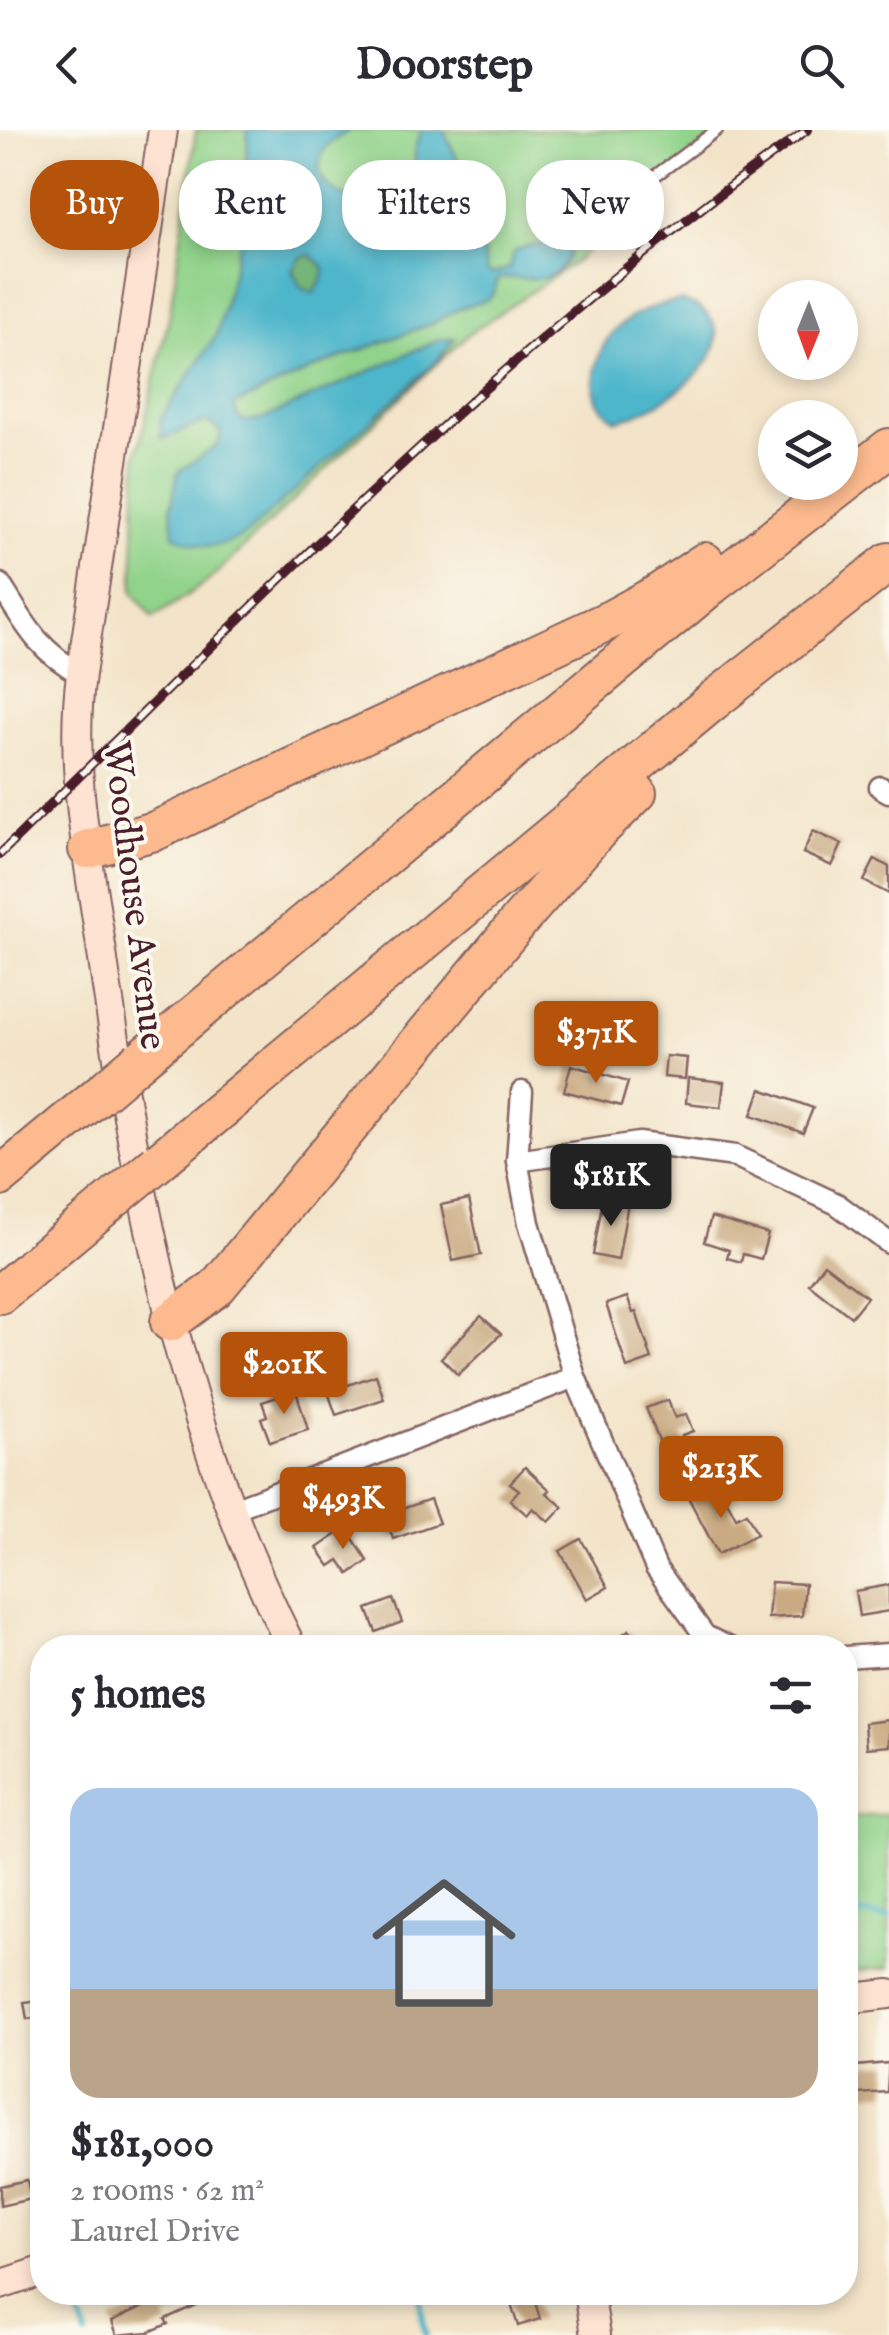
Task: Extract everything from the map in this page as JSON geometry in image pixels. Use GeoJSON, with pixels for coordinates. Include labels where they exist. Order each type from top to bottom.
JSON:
{"type":"FeatureCollection","features":[{"type":"Feature","properties":{"kind":"highway"},"geometry":{"type":"LineString","coordinates":[[0,1177],[812,505],[889,448]]}},
{"type":"Feature","properties":{"kind":"highway"},"geometry":{"type":"LineString","coordinates":[[88,849],[155,831],[614,618],[671,586],[754,528],[812,505]]}},
{"type":"Feature","properties":{"kind":"highway"},"geometry":{"type":"LineString","coordinates":[[0,1294],[738,680],[889,562]]}},
{"type":"Feature","properties":{"kind":"highway"},"geometry":{"type":"LineString","coordinates":[[170,1322],[216,1288],[568,864],[624,805],[701,737],[738,680]]}},
{"type":"Feature","properties":{"kind":"main road","name":"Woodhouse Avenue"},"geometry":{"type":"LineString","coordinates":[[163,130],[80,674],[76,742],[88,849],[143,1206],[170,1322],[230,1510],[286,1635]]}},
{"type":"Feature","properties":{"kind":"main road"},"geometry":{"type":"LineString","coordinates":[[858,1998],[889,1994]]}},
{"type":"Feature","properties":{"kind":"main road"},"geometry":{"type":"LineString","coordinates":[[0,2285],[30,2275]]}},
{"type":"Feature","properties":{"kind":"main road"},"geometry":{"type":"LineString","coordinates":[[590,2305],[596,2335]]}},
{"type":"Feature","properties":{"kind":"street"},"geometry":{"type":"LineString","coordinates":[[0,584],[9,617],[42,648],[80,674]]}},
{"type":"Feature","properties":{"kind":"street"},"geometry":{"type":"LineString","coordinates":[[522,1092],[517,1161],[529,1223],[575,1378],[656,1568],[704,1635]]}},
{"type":"Feature","properties":{"kind":"street"},"geometry":{"type":"LineString","coordinates":[[517,1161],[639,1144],[735,1156],[837,1204],[889,1243]]}},
{"type":"Feature","properties":{"kind":"street"},"geometry":{"type":"LineString","coordinates":[[230,1510],[575,1378]]}},
{"type":"Feature","properties":{"kind":"street"},"geometry":{"type":"LineString","coordinates":[[858,1655],[889,1654]]}},
{"type":"Feature","properties":{"kind":"lane"},"geometry":{"type":"LineString","coordinates":[[664,169],[717,130]]}},
{"type":"Feature","properties":{"kind":"green space"},"geometry":{"type":"Polygon","coordinates":[[[196,130],[727,130],[704,144],[664,181],[664,160],[526,160],[526,250],[588,250],[466,336],[208,581],[153,618],[133,592],[137,454],[170,313],[179,250],[322,250],[322,160],[192,160],[196,130]]]}},
{"type":"Feature","properties":{"kind":"green space"},"geometry":{"type":"Polygon","coordinates":[[[311,255],[324,267],[323,279],[314,293],[301,288],[292,271],[300,258],[311,255]]]}},
{"type":"Feature","properties":{"kind":"green space"},"geometry":{"type":"Polygon","coordinates":[[[889,1814],[889,1968],[858,1971],[858,1817],[889,1814]]]}},
{"type":"Feature","properties":{"kind":"water"},"geometry":{"type":"Polygon","coordinates":[[[248,130],[349,130],[325,148],[321,160],[246,160],[248,130]]]}},
{"type":"Feature","properties":{"kind":"water"},"geometry":{"type":"Polygon","coordinates":[[[422,130],[443,130],[458,160],[416,160],[422,130]]]}},
{"type":"Feature","properties":{"kind":"water"},"geometry":{"type":"Polygon","coordinates":[[[322,176],[342,195],[342,250],[483,250],[487,272],[493,274],[510,268],[514,252],[526,247],[570,253],[556,273],[548,277],[498,279],[487,300],[322,365],[234,405],[243,421],[263,419],[438,340],[455,338],[438,360],[248,533],[220,545],[203,545],[174,535],[171,508],[178,472],[218,445],[221,432],[208,422],[161,438],[161,418],[217,334],[238,250],[322,250],[322,176]],[[311,255],[300,258],[292,271],[301,288],[314,293],[323,279],[324,267],[311,255]]]}},
{"type":"Feature","properties":{"kind":"water"},"geometry":{"type":"Polygon","coordinates":[[[681,301],[699,308],[712,321],[717,337],[713,353],[702,369],[668,397],[616,420],[600,405],[594,388],[605,343],[637,314],[681,301]]]}},
{"type":"Feature","properties":{"kind":"building"},"geometry":{"type":"Polygon","coordinates":[[[813,831],[842,844],[832,866],[803,853],[813,831]]]}},
{"type":"Feature","properties":{"kind":"building"},"geometry":{"type":"Polygon","coordinates":[[[875,859],[889,867],[889,894],[864,881],[875,859]]]}},
{"type":"Feature","properties":{"kind":"building"},"geometry":{"type":"Polygon","coordinates":[[[666,1056],[687,1058],[685,1079],[664,1077],[666,1056]]]}},
{"type":"Feature","properties":{"kind":"building"},"geometry":{"type":"Polygon","coordinates":[[[571,1065],[628,1082],[621,1106],[564,1091],[571,1065]]]}},
{"type":"Feature","properties":{"kind":"building"},"geometry":{"type":"Polygon","coordinates":[[[688,1078],[724,1082],[721,1107],[686,1103],[688,1078]]]}},
{"type":"Feature","properties":{"kind":"building"},"geometry":{"type":"Polygon","coordinates":[[[761,1089],[813,1108],[803,1133],[752,1115],[761,1089]]]}},
{"type":"Feature","properties":{"kind":"building"},"geometry":{"type":"Polygon","coordinates":[[[469,1199],[481,1255],[453,1261],[441,1205],[469,1199]]]}},
{"type":"Feature","properties":{"kind":"building"},"geometry":{"type":"Polygon","coordinates":[[[603,1199],[628,1203],[618,1260],[593,1255],[603,1199]]]}},
{"type":"Feature","properties":{"kind":"building"},"geometry":{"type":"Polygon","coordinates":[[[711,1217],[768,1234],[761,1259],[743,1254],[741,1262],[727,1258],[729,1250],[704,1242],[711,1217]]]}},
{"type":"Feature","properties":{"kind":"building"},"geometry":{"type":"Polygon","coordinates":[[[824,1264],[867,1297],[851,1317],[809,1284],[824,1264]]]}},
{"type":"Feature","properties":{"kind":"building"},"geometry":{"type":"Polygon","coordinates":[[[627,1297],[652,1359],[627,1368],[606,1304],[627,1297]]]}},
{"type":"Feature","properties":{"kind":"building"},"geometry":{"type":"Polygon","coordinates":[[[481,1316],[501,1334],[458,1375],[441,1358],[481,1316]]]}},
{"type":"Feature","properties":{"kind":"building"},"geometry":{"type":"Polygon","coordinates":[[[376,1375],[384,1399],[336,1415],[328,1392],[376,1375]]]}},
{"type":"Feature","properties":{"kind":"building"},"geometry":{"type":"Polygon","coordinates":[[[296,1391],[308,1430],[270,1442],[261,1418],[267,1416],[262,1402],[296,1391]]]}},
{"type":"Feature","properties":{"kind":"building"},"geometry":{"type":"Polygon","coordinates":[[[668,1400],[675,1418],[686,1414],[693,1431],[682,1435],[691,1456],[669,1465],[646,1408],[668,1400]]]}},
{"type":"Feature","properties":{"kind":"building"},"geometry":{"type":"Polygon","coordinates":[[[525,1467],[563,1507],[549,1522],[533,1508],[527,1515],[510,1500],[519,1490],[510,1483],[525,1467]]]}},
{"type":"Feature","properties":{"kind":"building"},"geometry":{"type":"Polygon","coordinates":[[[707,1487],[714,1500],[724,1495],[736,1518],[746,1513],[757,1534],[718,1554],[688,1497],[707,1487]]]}},
{"type":"Feature","properties":{"kind":"building"},"geometry":{"type":"Polygon","coordinates":[[[430,1499],[439,1523],[393,1539],[385,1515],[430,1499]]]}},
{"type":"Feature","properties":{"kind":"building"},"geometry":{"type":"Polygon","coordinates":[[[346,1528],[368,1561],[349,1574],[339,1560],[330,1566],[317,1548],[346,1528]]]}},
{"type":"Feature","properties":{"kind":"building"},"geometry":{"type":"Polygon","coordinates":[[[581,1539],[608,1587],[587,1599],[560,1551],[581,1539]]]}},
{"type":"Feature","properties":{"kind":"building"},"geometry":{"type":"Polygon","coordinates":[[[771,1582],[805,1584],[802,1616],[768,1618],[771,1582]]]}},
{"type":"Feature","properties":{"kind":"building"},"geometry":{"type":"Polygon","coordinates":[[[889,1585],[889,1611],[859,1616],[855,1591],[889,1585]]]}},
{"type":"Feature","properties":{"kind":"building"},"geometry":{"type":"Polygon","coordinates":[[[393,1599],[402,1622],[376,1632],[367,1609],[393,1599]]]}},
{"type":"Feature","properties":{"kind":"building"},"geometry":{"type":"Polygon","coordinates":[[[889,1720],[889,1746],[866,1748],[864,1723],[889,1720]]]}},
{"type":"Feature","properties":{"kind":"building"},"geometry":{"type":"Polygon","coordinates":[[[30,2001],[30,2019],[27,2019],[24,2002],[30,2001]]]}},
{"type":"Feature","properties":{"kind":"building"},"geometry":{"type":"Polygon","coordinates":[[[889,2063],[887,2092],[858,2094],[858,2066],[889,2063]]]}},
{"type":"Feature","properties":{"kind":"building"},"geometry":{"type":"Polygon","coordinates":[[[27,2180],[30,2199],[0,2206],[0,2186],[27,2180]]]}},
{"type":"Feature","properties":{"kind":"building"},"geometry":{"type":"Polygon","coordinates":[[[146,2305],[196,2305],[165,2319],[168,2324],[149,2332],[117,2335],[112,2321],[146,2305]]]}},
{"type":"Feature","properties":{"kind":"building"},"geometry":{"type":"Polygon","coordinates":[[[511,2305],[536,2305],[540,2319],[518,2326],[511,2305]]]}},
{"type":"Feature","properties":{"kind":"waterway"},"geometry":{"type":"LineString","coordinates":[[858,1913],[889,1917]]}},
{"type":"Feature","properties":{"kind":"waterway"},"geometry":{"type":"LineString","coordinates":[[75,2305],[87,2335]]}},
{"type":"Feature","properties":{"kind":"waterway"},"geometry":{"type":"LineString","coordinates":[[421,2305],[425,2335]]}},
{"type":"Feature","properties":{"kind":"railway"},"geometry":{"type":"LineString","coordinates":[[0,854],[291,569],[489,385],[592,296],[807,130]]}}]}
